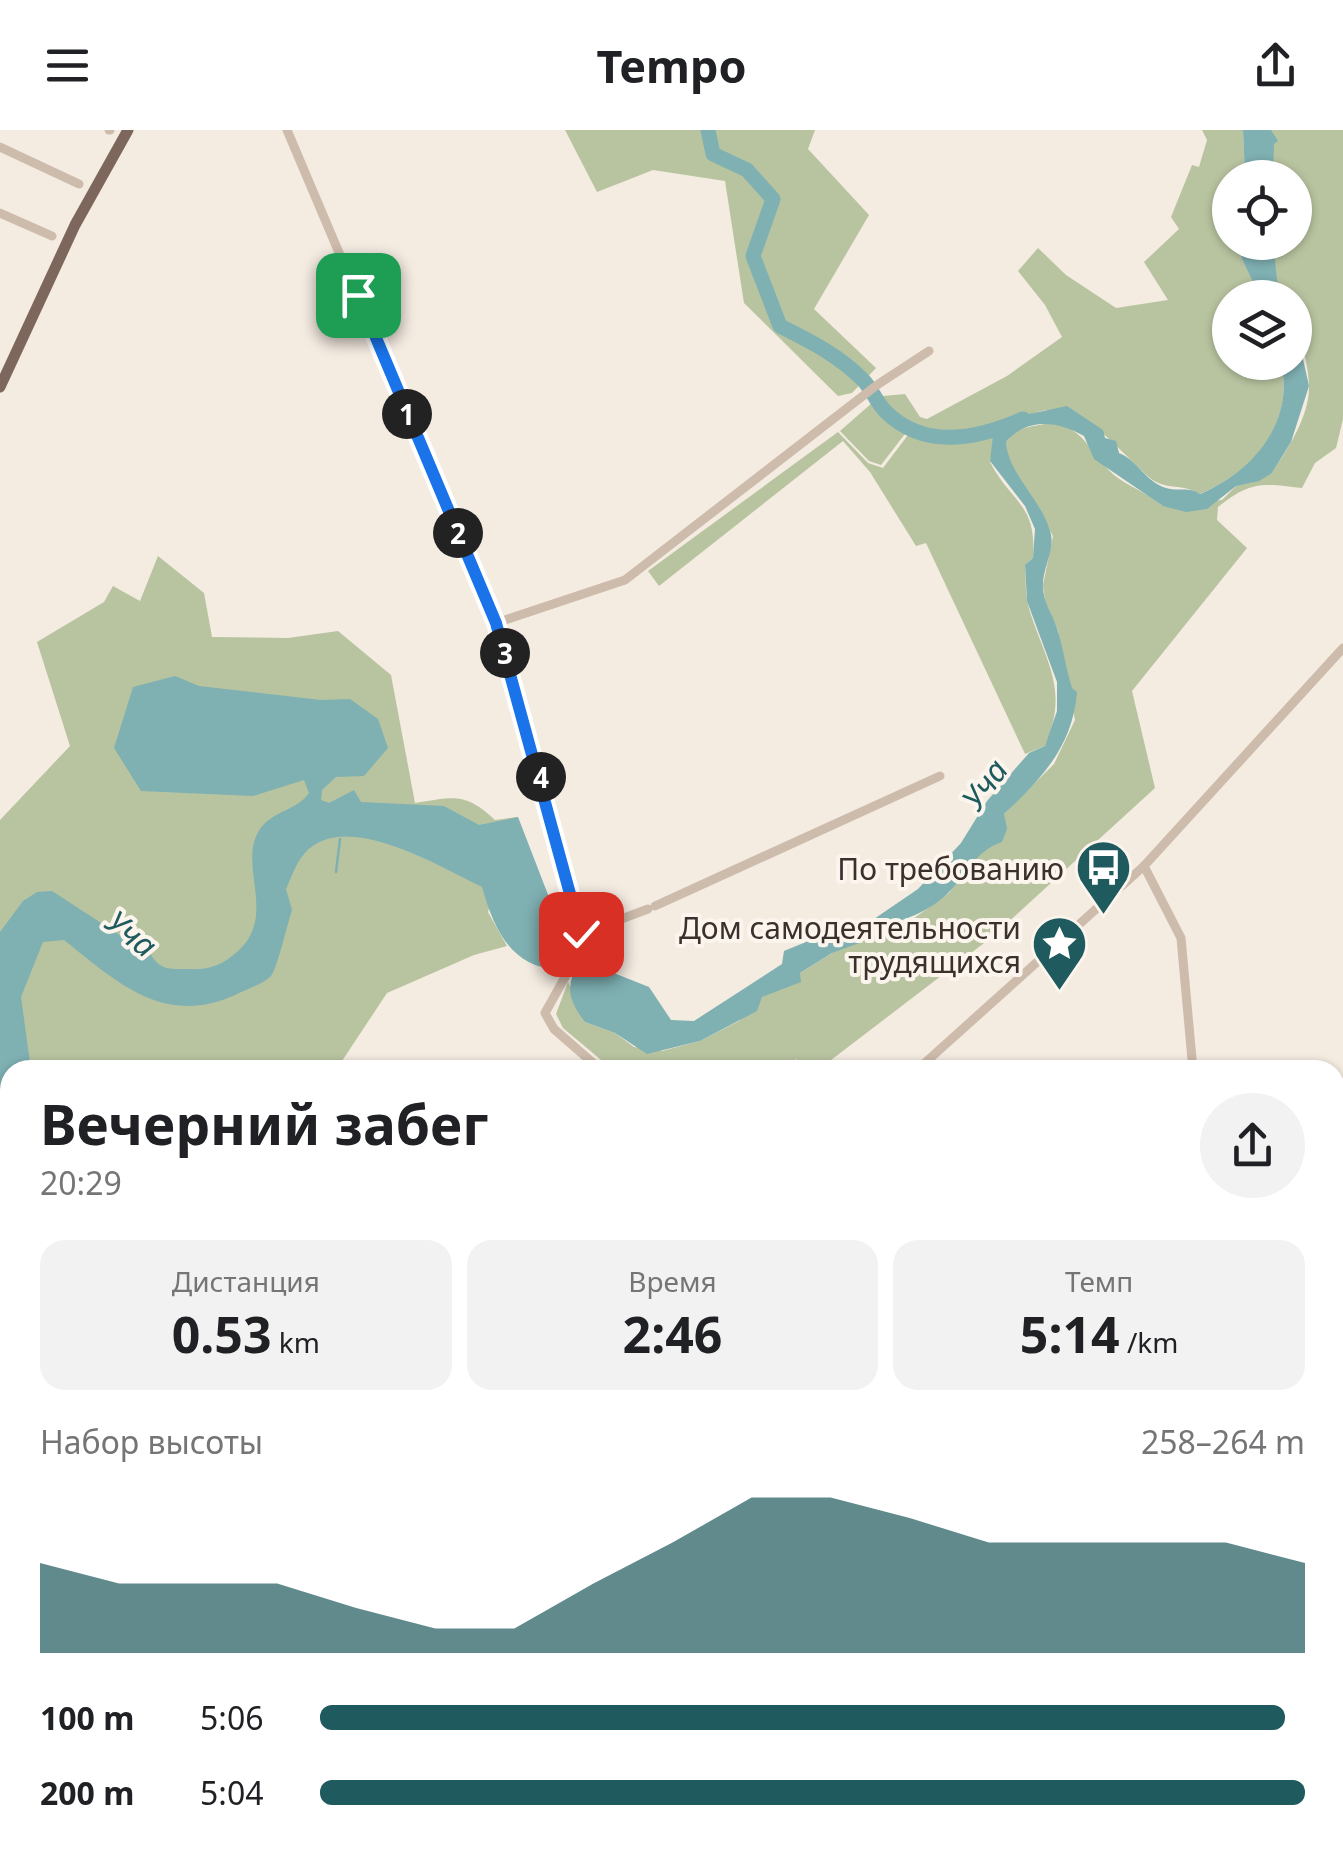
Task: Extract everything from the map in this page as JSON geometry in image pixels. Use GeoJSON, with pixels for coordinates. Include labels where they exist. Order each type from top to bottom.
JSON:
{"type":"FeatureCollection","features":[{"type":"Feature","properties":{"kind":"main road"},"geometry":{"type":"LineString","coordinates":[[0,387],[4,364],[128,130]]}},
{"type":"Feature","properties":{"kind":"street"},"geometry":{"type":"LineString","coordinates":[[287,130],[496,623],[581,934],[579,952],[545,1013],[547,1020],[590,1060]]}},
{"type":"Feature","properties":{"kind":"street"},"geometry":{"type":"LineString","coordinates":[[0,147],[78,184]]}},
{"type":"Feature","properties":{"kind":"street"},"geometry":{"type":"LineString","coordinates":[[0,213],[52,236]]}},
{"type":"Feature","properties":{"kind":"street"},"geometry":{"type":"LineString","coordinates":[[496,623],[625,580],[872,388],[930,351]]}},
{"type":"Feature","properties":{"kind":"street"},"geometry":{"type":"LineString","coordinates":[[928,1060],[1144,866],[1343,648]]}},
{"type":"Feature","properties":{"kind":"street"},"geometry":{"type":"LineString","coordinates":[[581,934],[652,908],[940,776]]}},
{"type":"Feature","properties":{"kind":"street"},"geometry":{"type":"LineString","coordinates":[[1144,866],[1180,938],[1192,1060]]}},
{"type":"Feature","properties":{"kind":"green space"},"geometry":{"type":"Polygon","coordinates":[[[565,130],[815,130],[808,149],[869,215],[814,309],[876,368],[852,393],[838,396],[744,303],[725,181],[653,170],[597,192],[565,130]]]}},
{"type":"Feature","properties":{"kind":"green space"},"geometry":{"type":"Polygon","coordinates":[[[1202,130],[1243,130],[1244,160],[1212,160],[1212,260],[1242,260],[1252,279],[1212,280],[1212,380],[1283,380],[1282,406],[1266,443],[1252,459],[1219,485],[1199,494],[1156,482],[1105,435],[1072,414],[1054,410],[1035,413],[998,441],[990,462],[1027,514],[1031,526],[1033,558],[1025,566],[1027,601],[1049,662],[1055,693],[1052,726],[1045,746],[1025,754],[926,543],[916,546],[870,472],[843,441],[659,586],[648,571],[838,432],[868,463],[883,468],[914,427],[889,408],[883,396],[905,394],[920,417],[927,419],[1007,376],[1062,337],[1045,305],[1018,271],[1038,248],[1066,275],[1116,308],[1168,300],[1144,262],[1179,229],[1171,217],[1192,165],[1199,167],[1207,140],[1202,130]]]}},
{"type":"Feature","properties":{"kind":"green space"},"geometry":{"type":"Polygon","coordinates":[[[1271,130],[1343,130],[1343,419],[1336,448],[1315,463],[1302,488],[1248,488],[1218,507],[1217,520],[1247,548],[1132,691],[1155,788],[992,937],[831,1060],[601,1060],[563,1028],[556,1014],[568,982],[585,1022],[615,1033],[634,1047],[662,1051],[700,1041],[739,1021],[762,997],[872,928],[913,919],[949,893],[983,847],[994,845],[1004,814],[1054,764],[1075,720],[1058,630],[1045,601],[1043,585],[1053,536],[1007,458],[1006,442],[1024,428],[1055,424],[1067,427],[1113,474],[1163,506],[1222,500],[1236,486],[1272,473],[1302,420],[1308,380],[1312,380],[1312,280],[1275,280],[1274,260],[1312,260],[1312,160],[1272,160],[1271,130]]]}},
{"type":"Feature","properties":{"kind":"green space"},"geometry":{"type":"Polygon","coordinates":[[[880,396],[888,410],[885,414],[908,430],[881,465],[869,461],[840,431],[880,396]]]}},
{"type":"Feature","properties":{"kind":"green space"},"geometry":{"type":"Polygon","coordinates":[[[158,556],[204,593],[212,637],[288,638],[338,631],[391,675],[415,803],[458,799],[475,805],[495,820],[518,817],[488,912],[507,946],[474,955],[387,993],[343,1060],[0,1060],[0,820],[70,746],[37,642],[104,602],[113,586],[140,601],[158,556]]]}},
{"type":"Feature","properties":{"kind":"water"},"geometry":{"type":"Polygon","coordinates":[[[1243,130],[1271,130],[1278,141],[1274,144],[1274,160],[1244,160],[1243,130]]]}},
{"type":"Feature","properties":{"kind":"water"},"geometry":{"type":"Polygon","coordinates":[[[1242,260],[1275,260],[1277,280],[1252,280],[1242,260]]]}},
{"type":"Feature","properties":{"kind":"water"},"geometry":{"type":"Polygon","coordinates":[[[1283,380],[1308,380],[1309,386],[1291,442],[1272,473],[1259,481],[1236,486],[1207,509],[1186,512],[1163,506],[1094,459],[1084,436],[1064,427],[1033,425],[1006,442],[1012,465],[1050,531],[1044,596],[1057,628],[1072,688],[1077,692],[1062,745],[1031,788],[1004,814],[1007,829],[1002,842],[979,856],[951,890],[925,910],[873,928],[867,940],[832,953],[800,973],[801,982],[762,997],[757,1011],[700,1041],[647,1054],[615,1033],[585,1022],[570,991],[581,960],[649,987],[671,1020],[694,1021],[782,964],[784,951],[850,924],[872,928],[874,919],[918,889],[961,843],[987,801],[1029,753],[1045,746],[1057,711],[1057,682],[1027,601],[1025,565],[1033,558],[1035,529],[1025,506],[990,461],[993,436],[1029,414],[1067,406],[1103,430],[1105,438],[1116,441],[1119,453],[1153,481],[1166,488],[1200,494],[1237,473],[1266,442],[1282,405],[1283,380]]]}},
{"type":"Feature","properties":{"kind":"water"},"geometry":{"type":"Polygon","coordinates":[[[175,676],[199,686],[321,700],[350,699],[378,719],[388,748],[364,776],[336,777],[322,790],[321,800],[329,803],[354,790],[361,802],[444,806],[479,825],[518,817],[569,949],[558,970],[528,961],[506,943],[482,887],[393,846],[343,837],[321,841],[301,858],[286,889],[292,910],[279,955],[271,976],[259,984],[211,1003],[165,1003],[123,985],[64,940],[43,942],[21,997],[30,1060],[0,1060],[0,932],[23,901],[37,892],[52,891],[135,945],[140,953],[150,953],[162,966],[214,966],[237,952],[249,938],[255,922],[252,858],[260,829],[309,793],[304,780],[253,796],[141,791],[114,748],[133,687],[175,676]]]}},
{"type":"Feature","properties":{"kind":"waterway"},"geometry":{"type":"LineString","coordinates":[[708,130],[713,154],[747,170],[773,199],[753,256],[780,326],[845,364],[864,381],[886,412],[918,432],[935,436],[971,435],[1023,419]]}},
{"type":"Feature","properties":{"kind":"waterway"},"geometry":{"type":"LineString","coordinates":[[336,872],[340,839]]}},
{"type":"Feature","properties":{"kind":"place","name":"По требованию"},"geometry":{"type":"Point","coordinates":[1103,917]}},
{"type":"Feature","properties":{"kind":"place","name":"Дом самодеятельности трудящихся"},"geometry":{"type":"Point","coordinates":[1060,993]}},
{"type":"Feature","properties":{"kind":"route"},"geometry":{"type":"LineString","coordinates":[[358,295],[496,623],[581,934]]}},
{"type":"Feature","properties":{"kind":"water label","name":"Уча"},"geometry":{"type":"Point","coordinates":[984,784]}},
{"type":"Feature","properties":{"kind":"water label","name":"Уча"},"geometry":{"type":"Point","coordinates":[132,933]}}]}
